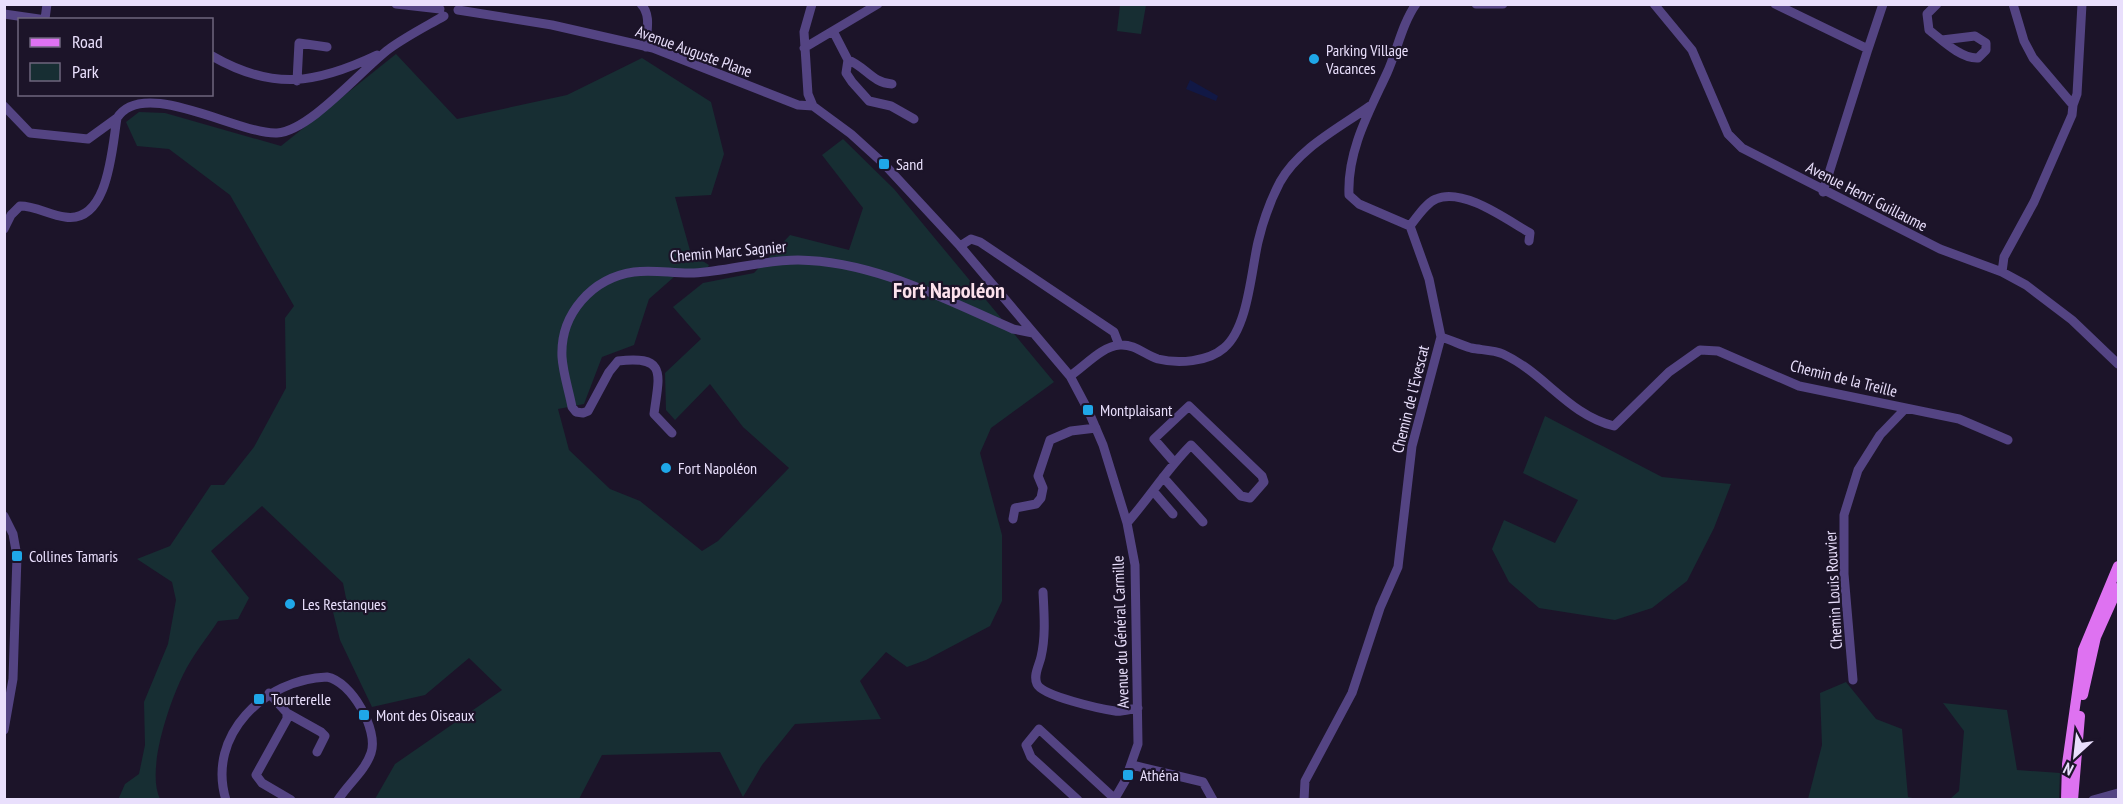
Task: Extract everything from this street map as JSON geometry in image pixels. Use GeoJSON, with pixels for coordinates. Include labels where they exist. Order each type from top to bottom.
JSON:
{"type":"FeatureCollection","features":[{"type":"Feature","properties":{"kind":"main road"},"geometry":{"type":"LineString","coordinates":[[2066,800],[2067,764],[2081,660],[2087,637],[2118,566]]}},
{"type":"Feature","properties":{"kind":"main road"},"geometry":{"type":"LineString","coordinates":[[2073,800],[2081,708],[2090,655],[2118,588]]}},
{"type":"Feature","properties":{"kind":"street"},"geometry":{"type":"LineString","coordinates":[[396,4],[442,10],[452,17],[457,7]]}},
{"type":"Feature","properties":{"kind":"street"},"geometry":{"type":"LineString","coordinates":[[641,4],[647,11],[648,19],[646,47]]}},
{"type":"Feature","properties":{"kind":"street"},"geometry":{"type":"LineString","coordinates":[[813,4],[804,32],[808,94],[813,106]]}},
{"type":"Feature","properties":{"kind":"street"},"geometry":{"type":"LineString","coordinates":[[804,48],[878,4]]}},
{"type":"Feature","properties":{"kind":"street"},"geometry":{"type":"LineString","coordinates":[[1416,4],[1370,106],[1356,146],[1349,195],[1359,204],[1410,226],[1434,200],[1449,195],[1465,198],[1530,233],[1529,241]]}},
{"type":"Feature","properties":{"kind":"street"},"geometry":{"type":"LineString","coordinates":[[1479,5],[1503,4]]}},
{"type":"Feature","properties":{"kind":"street","name":"Avenue Henri Guillaume"},"geometry":{"type":"LineString","coordinates":[[1654,4],[1692,50],[1728,135],[1742,148],[1823,192],[1940,249],[2002,272],[2049,301],[2118,364]]}},
{"type":"Feature","properties":{"kind":"street"},"geometry":{"type":"LineString","coordinates":[[1775,4],[1868,49]]}},
{"type":"Feature","properties":{"kind":"street"},"geometry":{"type":"LineString","coordinates":[[1823,192],[1883,4]]}},
{"type":"Feature","properties":{"kind":"street"},"geometry":{"type":"LineString","coordinates":[[1937,4],[1926,14],[1929,30],[1942,40]]}},
{"type":"Feature","properties":{"kind":"street"},"geometry":{"type":"LineString","coordinates":[[2013,4],[2024,42],[2033,58],[2073,105]]}},
{"type":"Feature","properties":{"kind":"street"},"geometry":{"type":"LineString","coordinates":[[2002,272],[2004,257],[2034,202],[2072,114],[2077,94],[2082,4]]}},
{"type":"Feature","properties":{"kind":"street","name":"Avenue Auguste Plane"},"geometry":{"type":"LineString","coordinates":[[457,7],[646,47],[798,105],[813,106]]}},
{"type":"Feature","properties":{"kind":"street"},"geometry":{"type":"LineString","coordinates":[[4,229],[11,215],[20,206],[66,218],[90,210],[104,185],[117,118],[122,110],[131,105],[144,102],[181,108],[266,133],[287,132],[306,122],[387,51],[442,10]]}},
{"type":"Feature","properties":{"kind":"street"},"geometry":{"type":"LineString","coordinates":[[4,14],[37,18]]}},
{"type":"Feature","properties":{"kind":"street"},"geometry":{"type":"LineString","coordinates":[[833,31],[848,60],[846,73],[869,101],[891,106],[914,119]]}},
{"type":"Feature","properties":{"kind":"street"},"geometry":{"type":"LineString","coordinates":[[297,81],[299,44],[327,47]]}},
{"type":"Feature","properties":{"kind":"street"},"geometry":{"type":"LineString","coordinates":[[213,57],[235,70],[297,81],[339,73],[387,51]]}},
{"type":"Feature","properties":{"kind":"street"},"geometry":{"type":"LineString","coordinates":[[848,60],[856,63],[879,84],[892,84]]}},
{"type":"Feature","properties":{"kind":"street"},"geometry":{"type":"LineString","coordinates":[[4,106],[30,134],[88,139],[117,118]]}},
{"type":"Feature","properties":{"kind":"street","name":"Avenue du Général Carmille"},"geometry":{"type":"LineString","coordinates":[[813,106],[851,134],[884,164],[960,246],[1070,376],[1096,428],[1127,523],[1135,565],[1138,744],[1132,765],[1114,799]]}},
{"type":"Feature","properties":{"kind":"street"},"geometry":{"type":"LineString","coordinates":[[1070,376],[1109,348],[1119,345],[1129,346],[1156,358],[1167,360],[1203,358],[1226,347],[1235,334],[1242,316],[1263,221],[1281,181],[1293,163],[1370,106]]}},
{"type":"Feature","properties":{"kind":"street","name":"Chemin de l'Evescat"},"geometry":{"type":"LineString","coordinates":[[1304,800],[1305,781],[1352,693],[1380,609],[1398,567],[1412,446],[1441,337],[1429,279],[1410,226]]}},
{"type":"Feature","properties":{"kind":"street"},"geometry":{"type":"LineString","coordinates":[[960,246],[971,239],[980,242],[1114,332],[1119,345]]}},
{"type":"Feature","properties":{"kind":"street","name":"Chemin Marc Sagnier"},"geometry":{"type":"LineString","coordinates":[[672,433],[654,414],[659,376],[651,362],[642,358],[618,361],[609,372],[588,411],[583,414],[576,412],[572,407],[562,357],[567,328],[577,306],[599,284],[635,272],[693,273],[795,260],[823,261],[869,270],[1013,329],[1033,333]]}},
{"type":"Feature","properties":{"kind":"street","name":"Chemin de la Treille"},"geometry":{"type":"LineString","coordinates":[[1441,337],[1469,347],[1501,353],[1540,376],[1563,400],[1585,416],[1614,426],[1669,372],[1700,350],[1718,351],[1799,386],[1959,419],[2008,440]]}},
{"type":"Feature","properties":{"kind":"street"},"geometry":{"type":"LineString","coordinates":[[1127,523],[1154,492],[1174,462],[1191,445],[1241,496],[1250,498],[1264,482],[1262,476],[1189,406],[1154,439],[1174,462]]}},
{"type":"Feature","properties":{"kind":"street","name":"Chemin Louis Rouvier"},"geometry":{"type":"LineString","coordinates":[[1853,680],[1844,574],[1844,515],[1858,470],[1880,435],[1905,409]]}},
{"type":"Feature","properties":{"kind":"street"},"geometry":{"type":"LineString","coordinates":[[1013,519],[1015,508],[1036,504],[1041,498],[1042,488],[1038,476],[1050,440],[1071,431],[1096,428]]}},
{"type":"Feature","properties":{"kind":"street"},"geometry":{"type":"LineString","coordinates":[[1163,477],[1203,522]]}},
{"type":"Feature","properties":{"kind":"street"},"geometry":{"type":"LineString","coordinates":[[1154,492],[1173,514]]}},
{"type":"Feature","properties":{"kind":"street"},"geometry":{"type":"LineString","coordinates":[[4,516],[13,534],[17,556],[13,680],[4,730]]}},
{"type":"Feature","properties":{"kind":"street"},"geometry":{"type":"LineString","coordinates":[[1044,592],[1044,631],[1041,657],[1035,677],[1041,690],[1116,711],[1138,708]]}},
{"type":"Feature","properties":{"kind":"street"},"geometry":{"type":"LineString","coordinates":[[226,800],[223,775],[224,758],[230,739],[245,714],[269,693],[321,677],[332,678],[349,691],[364,715],[372,738],[371,755],[362,771],[352,779],[338,800]]}},
{"type":"Feature","properties":{"kind":"street"},"geometry":{"type":"LineString","coordinates":[[269,693],[287,713],[295,715],[325,736],[316,752]]}},
{"type":"Feature","properties":{"kind":"street"},"geometry":{"type":"LineString","coordinates":[[287,713],[287,719],[256,775],[262,783],[291,800]]}},
{"type":"Feature","properties":{"kind":"street"},"geometry":{"type":"LineString","coordinates":[[1078,800],[1030,757],[1026,745],[1039,729],[1114,799]]}},
{"type":"Feature","properties":{"kind":"street"},"geometry":{"type":"LineString","coordinates":[[1132,765],[1203,782],[1213,800]]}},
{"type":"Feature","properties":{"kind":"street"},"geometry":{"type":"LineString","coordinates":[[2093,800],[2118,793]]}},
{"type":"Feature","properties":{"kind":"green space"},"geometry":{"type":"Polygon","coordinates":[[[1120,5],[1146,5],[1141,34],[1117,31],[1120,5]]]}},
{"type":"Feature","properties":{"kind":"green space"},"geometry":{"type":"Polygon","coordinates":[[[396,54],[457,119],[567,95],[642,58],[711,102],[724,154],[711,195],[675,197],[691,254],[709,265],[707,269],[683,269],[649,299],[634,345],[602,357],[584,404],[558,409],[569,450],[610,489],[640,501],[702,551],[718,541],[789,468],[743,427],[710,384],[675,420],[666,410],[665,373],[701,339],[673,307],[703,283],[754,273],[790,235],[849,250],[863,208],[822,155],[843,139],[894,189],[1054,382],[991,428],[980,453],[1002,535],[1002,601],[990,626],[926,660],[907,667],[886,652],[860,681],[881,719],[795,724],[762,765],[743,797],[720,752],[602,755],[579,799],[375,799],[395,764],[502,690],[469,658],[425,695],[372,707],[340,640],[333,612],[346,598],[343,583],[262,506],[211,551],[249,598],[238,619],[218,621],[191,661],[177,687],[157,755],[156,787],[160,799],[118,800],[125,784],[139,774],[145,745],[144,702],[168,644],[176,600],[172,582],[137,559],[170,546],[211,485],[224,485],[254,447],[286,388],[285,318],[294,306],[230,195],[169,149],[137,146],[126,122],[139,112],[165,113],[281,146],[396,54]]]}},
{"type":"Feature","properties":{"kind":"green space"},"geometry":{"type":"Polygon","coordinates":[[[1545,416],[1662,477],[1731,484],[1714,528],[1687,581],[1652,608],[1615,620],[1539,608],[1509,582],[1492,549],[1504,520],[1555,543],[1578,500],[1523,473],[1545,416]]]}},
{"type":"Feature","properties":{"kind":"green space"},"geometry":{"type":"Polygon","coordinates":[[[1846,682],[1876,719],[1902,729],[1908,797],[1917,799],[1808,799],[1822,745],[1820,693],[1846,682]]]}},
{"type":"Feature","properties":{"kind":"green space"},"geometry":{"type":"Polygon","coordinates":[[[1943,703],[2007,710],[2017,770],[2060,773],[2059,799],[1950,799],[1959,791],[1964,731],[1943,703]]]}},
{"type":"Feature","properties":{"kind":"shaded area"},"geometry":{"type":"Polygon","coordinates":[[[1190,80],[1218,96],[1216,101],[1186,89],[1190,80]]]}},
{"type":"Feature","properties":{"kind":"place","name":"Parking Village Vacances"},"geometry":{"type":"Point","coordinates":[1314,59]}},
{"type":"Feature","properties":{"kind":"place","name":"Sand"},"geometry":{"type":"Point","coordinates":[884,164]}},
{"type":"Feature","properties":{"kind":"place","name":"Montplaisant"},"geometry":{"type":"Point","coordinates":[1088,410]}},
{"type":"Feature","properties":{"kind":"place","name":"Fort Napoléon"},"geometry":{"type":"Point","coordinates":[666,468]}},
{"type":"Feature","properties":{"kind":"place","name":"Collines Tamaris"},"geometry":{"type":"Point","coordinates":[17,556]}},
{"type":"Feature","properties":{"kind":"place","name":"Les Restanques"},"geometry":{"type":"Point","coordinates":[290,604]}},
{"type":"Feature","properties":{"kind":"place","name":"Tourterelle"},"geometry":{"type":"Point","coordinates":[259,699]}},
{"type":"Feature","properties":{"kind":"place","name":"Mont des Oiseaux"},"geometry":{"type":"Point","coordinates":[364,715]}},
{"type":"Feature","properties":{"kind":"place","name":"Athéna"},"geometry":{"type":"Point","coordinates":[1128,775]}},
{"type":"Feature","properties":{"kind":"district","name":"Fort Napoléon"},"geometry":{"type":"Point","coordinates":[949,290]}}]}
